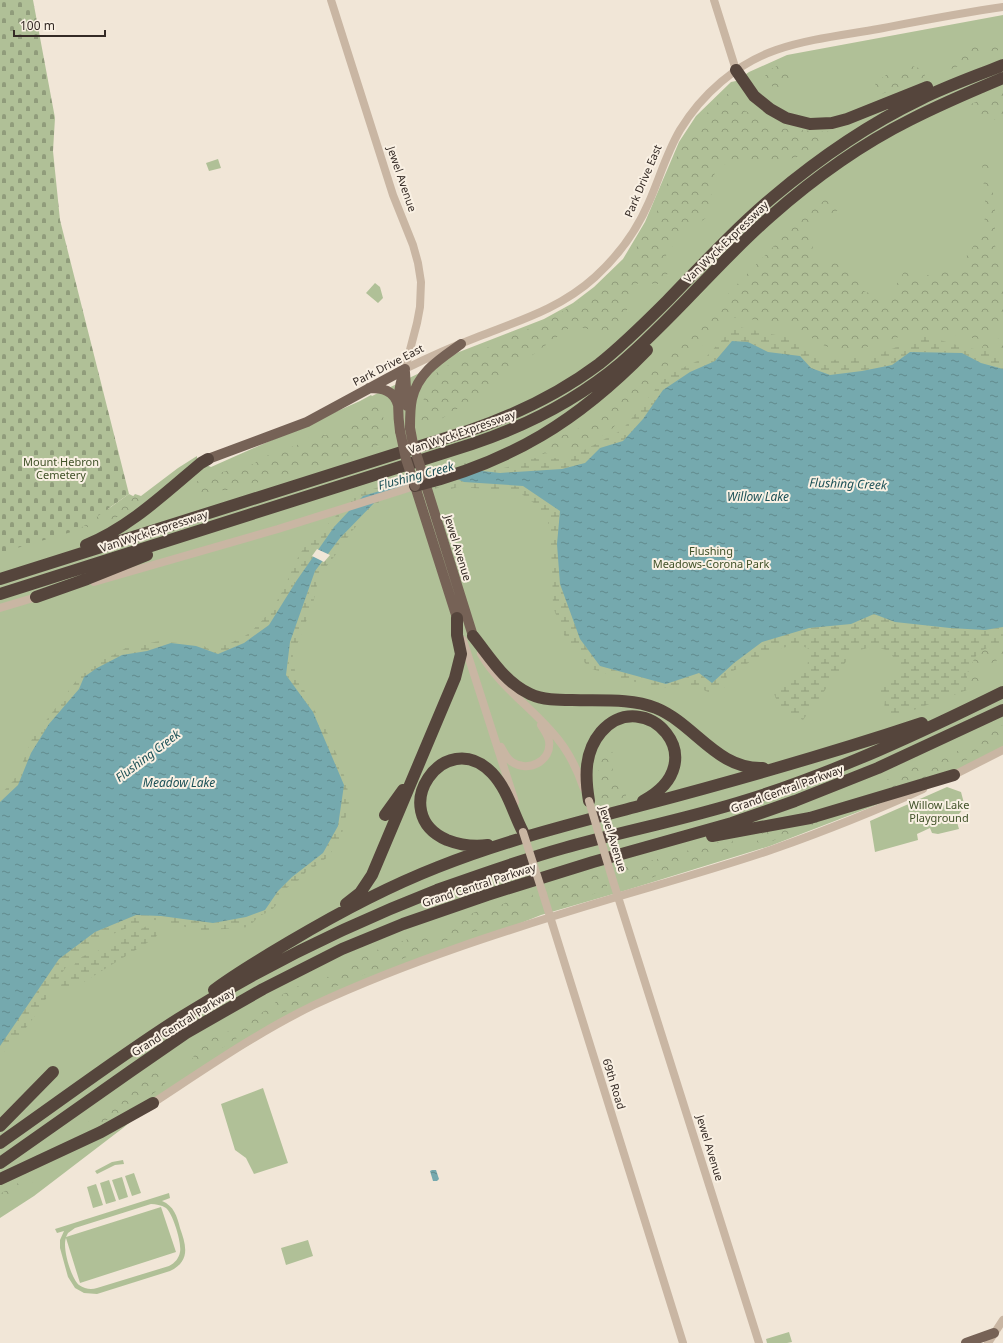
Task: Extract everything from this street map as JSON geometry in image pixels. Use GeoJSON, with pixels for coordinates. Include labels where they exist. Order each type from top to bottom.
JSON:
{"type":"FeatureCollection","features":[{"type":"Feature","properties":{"kind":"highway"},"geometry":{"type":"LineString","coordinates":[[736,70],[754,96],[770,109],[795,121],[818,124],[832,123],[847,119],[1003,58]]}},
{"type":"Feature","properties":{"kind":"highway","name":"Van Wyck Expressway"},"geometry":{"type":"LineString","coordinates":[[0,580],[468,431],[499,420],[544,400],[577,379],[618,348],[748,219],[813,166],[878,122],[916,101],[1003,65]]}},
{"type":"Feature","properties":{"kind":"highway","name":"Van Wyck Expressway"},"geometry":{"type":"LineString","coordinates":[[0,594],[488,439],[520,426],[550,411],[585,390],[620,364],[769,218],[794,196],[834,166],[909,120],[952,99],[1003,78]]}},
{"type":"Feature","properties":{"kind":"highway"},"geometry":{"type":"LineString","coordinates":[[420,485],[474,468],[505,455],[536,439],[566,420],[605,391],[628,369],[664,331],[687,299]]}},
{"type":"Feature","properties":{"kind":"highway"},"geometry":{"type":"LineString","coordinates":[[18,574],[94,542],[119,529],[208,459]]}},
{"type":"Feature","properties":{"kind":"highway"},"geometry":{"type":"LineString","coordinates":[[36,597],[87,580],[143,556],[313,494]]}},
{"type":"Feature","properties":{"kind":"highway"},"geometry":{"type":"LineString","coordinates":[[309,931],[355,897],[365,888],[372,875],[459,666],[461,651],[457,635],[457,618]]}},
{"type":"Feature","properties":{"kind":"highway"},"geometry":{"type":"LineString","coordinates":[[473,636],[502,673],[517,686],[530,694],[550,699],[623,701],[648,705],[661,710],[674,718],[726,759],[750,768],[778,767]]}},
{"type":"Feature","properties":{"kind":"highway","name":"Grand Central Parkway"},"geometry":{"type":"LineString","coordinates":[[0,1143],[142,1043],[217,996],[282,960],[356,924],[418,898],[487,872],[544,854],[704,812],[782,788],[858,759],[1003,692]]}},
{"type":"Feature","properties":{"kind":"highway"},"geometry":{"type":"LineString","coordinates":[[520,836],[517,820],[508,797],[494,774],[481,764],[469,760],[453,760],[441,765],[428,777],[422,789],[421,807],[426,823],[437,834],[453,842],[471,846],[484,845],[520,836],[617,811],[778,767],[878,738],[972,707]]}},
{"type":"Feature","properties":{"kind":"highway","name":"Grand Central Parkway"},"geometry":{"type":"LineString","coordinates":[[0,1163],[137,1066],[186,1034],[263,989],[342,949],[396,926],[452,907],[550,875],[732,823],[816,793],[878,768],[1003,710]]}},
{"type":"Feature","properties":{"kind":"highway"},"geometry":{"type":"LineString","coordinates":[[589,802],[585,776],[586,765],[591,750],[598,737],[606,727],[617,720],[632,716],[647,719],[660,726],[670,738],[675,756],[674,771],[668,781],[656,793],[643,801],[617,811]]}},
{"type":"Feature","properties":{"kind":"highway"},"geometry":{"type":"LineString","coordinates":[[385,816],[418,767]]}},
{"type":"Feature","properties":{"kind":"highway"},"geometry":{"type":"LineString","coordinates":[[636,850],[810,818],[954,775]]}},
{"type":"Feature","properties":{"kind":"highway"},"geometry":{"type":"LineString","coordinates":[[142,1043],[233,976],[309,931],[362,902],[412,878],[520,836]]}},
{"type":"Feature","properties":{"kind":"highway"},"geometry":{"type":"LineString","coordinates":[[0,1126],[53,1072]]}},
{"type":"Feature","properties":{"kind":"highway"},"geometry":{"type":"LineString","coordinates":[[0,1179],[87,1139],[153,1103]]}},
{"type":"Feature","properties":{"kind":"main road"},"geometry":{"type":"LineString","coordinates":[[405,429],[412,398],[422,376],[436,362],[460,344]]}},
{"type":"Feature","properties":{"kind":"main road","name":"Park Drive East"},"geometry":{"type":"LineString","coordinates":[[208,459],[307,422],[404,369]]}},
{"type":"Feature","properties":{"kind":"main road","name":"Jewel Avenue"},"geometry":{"type":"LineString","coordinates":[[404,369],[400,382],[398,405],[405,429]]}},
{"type":"Feature","properties":{"kind":"main road","name":"Jewel Avenue"},"geometry":{"type":"LineString","coordinates":[[404,369],[404,450],[443,542],[473,636]]}},
{"type":"Feature","properties":{"kind":"main road"},"geometry":{"type":"LineString","coordinates":[[369,388],[378,388],[388,391],[395,397],[398,405]]}},
{"type":"Feature","properties":{"kind":"main road","name":"Jewel Avenue"},"geometry":{"type":"LineString","coordinates":[[420,485],[438,558],[457,618]]}},
{"type":"Feature","properties":{"kind":"main road"},"geometry":{"type":"LineString","coordinates":[[966,1343],[989,1338]]}},
{"type":"Feature","properties":{"kind":"street","name":"Jewel Avenue"},"geometry":{"type":"LineString","coordinates":[[331,0],[393,195],[413,245],[418,263],[421,282],[420,307],[404,369]]}},
{"type":"Feature","properties":{"kind":"street"},"geometry":{"type":"LineString","coordinates":[[714,0],[736,70]]}},
{"type":"Feature","properties":{"kind":"street","name":"Park Drive East"},"geometry":{"type":"LineString","coordinates":[[404,369],[460,344],[543,312],[577,292],[603,269],[623,247],[640,221],[650,201],[669,151],[681,129],[704,99],[736,70],[775,50],[802,43],[932,18],[1003,7]]}},
{"type":"Feature","properties":{"kind":"street"},"geometry":{"type":"LineString","coordinates":[[3,608],[36,597],[278,529],[420,485]]}},
{"type":"Feature","properties":{"kind":"street","name":"Jewel Avenue"},"geometry":{"type":"LineString","coordinates":[[457,618],[520,818],[520,836]]}},
{"type":"Feature","properties":{"kind":"street","name":"Jewel Avenue"},"geometry":{"type":"LineString","coordinates":[[473,636],[481,654],[492,672],[505,687],[552,731],[567,751],[576,769],[589,802],[613,882],[619,896],[759,1343]]}},
{"type":"Feature","properties":{"kind":"street"},"geometry":{"type":"LineString","coordinates":[[494,734],[508,758],[513,762],[524,766],[538,763],[546,754],[549,742],[546,732],[530,710]]}},
{"type":"Feature","properties":{"kind":"street"},"geometry":{"type":"LineString","coordinates":[[153,1103],[239,1048],[313,1006],[433,956],[481,939],[771,850],[872,812],[954,775],[1003,750]]}},
{"type":"Feature","properties":{"kind":"street","name":"69th Road"},"geometry":{"type":"LineString","coordinates":[[520,836],[543,894],[683,1343]]}},
{"type":"Feature","properties":{"kind":"street"},"geometry":{"type":"LineString","coordinates":[[989,1338],[1003,1320]]}},
{"type":"Feature","properties":{"kind":"green space","name":"Mount Hebron Cemetery"},"geometry":{"type":"Polygon","coordinates":[[[0,0],[33,0],[55,118],[53,151],[60,220],[129,494],[78,530],[0,553],[0,0]]]}},
{"type":"Feature","properties":{"kind":"green space","name":"Flushing Meadows-Corona Park"},"geometry":{"type":"Polygon","coordinates":[[[1003,15],[1003,751],[884,802],[770,846],[541,915],[313,1006],[153,1103],[123,1128],[34,1196],[0,1218],[0,527],[108,509],[129,494],[137,498],[197,456],[197,461],[211,467],[371,395],[372,396],[432,367],[459,352],[544,319],[573,303],[594,287],[623,259],[645,222],[679,142],[696,116],[731,82],[736,81],[749,72],[787,55],[1003,15]]]}},
{"type":"Feature","properties":{"kind":"green space"},"geometry":{"type":"Polygon","coordinates":[[[985,44],[1003,45],[1003,49],[974,56],[963,64],[949,70],[940,69],[939,64],[951,59],[962,48],[985,44]]]}},
{"type":"Feature","properties":{"kind":"green space"},"geometry":{"type":"Polygon","coordinates":[[[791,59],[794,60],[791,68],[792,84],[785,87],[779,87],[766,84],[764,77],[771,69],[791,59]]]}},
{"type":"Feature","properties":{"kind":"green space"},"geometry":{"type":"Polygon","coordinates":[[[912,66],[922,69],[925,75],[923,81],[879,94],[874,89],[876,82],[886,75],[912,66]]]}},
{"type":"Feature","properties":{"kind":"green space"},"geometry":{"type":"Polygon","coordinates":[[[1003,90],[1003,114],[994,120],[962,108],[1003,90]]]}},
{"type":"Feature","properties":{"kind":"green space"},"geometry":{"type":"Polygon","coordinates":[[[730,93],[739,96],[744,110],[772,127],[820,132],[826,131],[832,133],[826,139],[797,157],[770,164],[743,162],[718,165],[713,178],[710,215],[678,238],[661,263],[668,272],[666,278],[658,284],[641,283],[631,285],[627,310],[615,331],[602,333],[573,325],[477,396],[430,426],[421,425],[420,416],[425,394],[438,370],[537,325],[589,297],[632,255],[658,209],[678,153],[708,112],[723,96],[730,93]]]}},
{"type":"Feature","properties":{"kind":"green space"},"geometry":{"type":"Polygon","coordinates":[[[218,159],[221,168],[209,171],[206,163],[218,159]]]}},
{"type":"Feature","properties":{"kind":"green space"},"geometry":{"type":"Polygon","coordinates":[[[982,162],[989,166],[995,208],[995,245],[1003,288],[1003,324],[980,339],[938,331],[902,336],[854,351],[842,351],[825,346],[789,324],[741,318],[726,318],[708,341],[690,354],[665,367],[612,429],[583,448],[541,454],[537,451],[544,442],[572,432],[606,413],[723,299],[798,221],[826,199],[836,196],[840,201],[838,210],[807,227],[813,246],[811,256],[826,259],[850,270],[864,291],[880,298],[891,294],[905,270],[916,278],[959,267],[981,235],[986,213],[982,162]]]}},
{"type":"Feature","properties":{"kind":"green space"},"geometry":{"type":"Polygon","coordinates":[[[375,283],[380,287],[383,298],[378,303],[366,293],[375,283]]]}},
{"type":"Feature","properties":{"kind":"green space"},"geometry":{"type":"Polygon","coordinates":[[[735,326],[794,339],[823,361],[873,356],[926,336],[967,348],[996,352],[1003,358],[1003,369],[981,363],[962,353],[910,352],[892,365],[830,375],[811,368],[800,356],[768,352],[748,342],[732,341],[715,361],[690,372],[623,441],[600,448],[585,463],[562,469],[500,473],[456,468],[363,496],[334,527],[297,580],[269,625],[244,643],[218,654],[196,646],[171,643],[147,651],[122,655],[84,677],[79,689],[49,724],[31,753],[18,785],[0,802],[0,795],[13,781],[20,769],[32,739],[79,677],[97,660],[109,657],[126,648],[164,640],[169,642],[204,646],[209,649],[234,642],[248,634],[261,622],[283,591],[298,557],[306,545],[355,497],[364,492],[444,465],[467,462],[499,469],[520,464],[532,458],[569,458],[622,430],[667,375],[706,357],[735,326]]]}},
{"type":"Feature","properties":{"kind":"green space"},"geometry":{"type":"Polygon","coordinates":[[[1003,337],[1003,358],[996,352],[981,349],[984,344],[1003,337]]]}},
{"type":"Feature","properties":{"kind":"green space"},"geometry":{"type":"Polygon","coordinates":[[[379,404],[382,408],[383,417],[387,428],[388,441],[324,465],[276,477],[234,490],[215,492],[206,497],[195,495],[191,490],[193,484],[204,477],[253,464],[270,454],[297,445],[308,438],[324,435],[341,436],[349,431],[358,414],[369,406],[379,404]]]}},
{"type":"Feature","properties":{"kind":"green space"},"geometry":{"type":"Polygon","coordinates":[[[457,479],[464,482],[522,486],[560,511],[557,544],[580,639],[600,666],[666,684],[699,673],[712,683],[734,663],[762,642],[809,628],[851,624],[874,614],[895,622],[950,628],[985,630],[1003,627],[1003,645],[994,645],[978,652],[967,673],[967,690],[895,717],[884,712],[885,698],[877,687],[902,670],[889,651],[874,646],[853,652],[803,720],[780,709],[773,691],[807,671],[809,649],[798,644],[774,650],[727,674],[726,686],[717,693],[708,692],[696,686],[669,688],[630,681],[589,668],[565,637],[553,607],[552,564],[548,521],[539,507],[519,492],[457,487],[449,490],[440,487],[435,489],[434,483],[457,479]]]}},
{"type":"Feature","properties":{"kind":"green space"},"geometry":{"type":"Polygon","coordinates":[[[135,494],[141,496],[141,501],[136,512],[124,514],[96,526],[11,537],[82,514],[125,506],[135,494]]]}},
{"type":"Feature","properties":{"kind":"green space"},"geometry":{"type":"Polygon","coordinates":[[[382,499],[352,531],[319,576],[313,604],[293,655],[292,664],[311,705],[324,725],[340,762],[347,785],[349,802],[342,834],[329,856],[313,868],[311,866],[299,880],[288,887],[281,894],[277,904],[271,911],[259,916],[249,927],[199,931],[172,923],[147,920],[117,932],[89,946],[72,958],[39,1010],[21,1034],[0,1055],[0,1046],[59,959],[95,932],[136,915],[161,916],[213,923],[246,917],[265,910],[278,891],[292,877],[323,853],[313,712],[286,675],[290,642],[315,571],[340,538],[365,511],[377,500],[382,499]]]}},
{"type":"Feature","properties":{"kind":"green space"},"geometry":{"type":"Polygon","coordinates":[[[1003,641],[1003,657],[979,670],[980,685],[975,689],[967,686],[964,682],[962,673],[980,647],[1003,641]]]}},
{"type":"Feature","properties":{"kind":"green space"},"geometry":{"type":"Polygon","coordinates":[[[1001,725],[1003,726],[1003,740],[968,759],[916,782],[887,790],[883,789],[881,785],[884,781],[915,766],[931,763],[962,749],[1001,725]]]}},
{"type":"Feature","properties":{"kind":"green space"},"geometry":{"type":"Polygon","coordinates":[[[608,750],[611,750],[614,755],[612,776],[628,790],[625,798],[608,806],[601,802],[599,797],[598,759],[608,750]]]}},
{"type":"Feature","properties":{"kind":"green space","name":"Willow Lake Playground"},"geometry":{"type":"Polygon","coordinates":[[[947,787],[961,792],[965,807],[956,819],[959,829],[938,834],[932,833],[930,828],[917,834],[918,840],[875,852],[870,821],[947,787]]]}},
{"type":"Feature","properties":{"kind":"green space"},"geometry":{"type":"Polygon","coordinates":[[[821,819],[828,819],[762,845],[757,842],[757,836],[763,833],[801,826],[821,819]]]}},
{"type":"Feature","properties":{"kind":"green space"},"geometry":{"type":"Polygon","coordinates":[[[732,839],[735,851],[690,864],[634,884],[627,883],[623,880],[621,867],[623,865],[654,860],[732,839]]]}},
{"type":"Feature","properties":{"kind":"green space"},"geometry":{"type":"Polygon","coordinates":[[[601,870],[605,873],[607,878],[606,889],[561,907],[554,904],[548,885],[558,882],[566,883],[583,878],[590,872],[601,870]]]}},
{"type":"Feature","properties":{"kind":"green space"},"geometry":{"type":"Polygon","coordinates":[[[532,894],[535,904],[531,913],[525,918],[460,935],[322,992],[304,1004],[263,1021],[205,1059],[196,1063],[192,1059],[199,1048],[213,1038],[243,1025],[272,1006],[283,994],[298,986],[347,971],[359,959],[371,952],[414,937],[441,934],[459,920],[475,912],[503,904],[511,899],[532,894]]]}},
{"type":"Feature","properties":{"kind":"green space"},"geometry":{"type":"Polygon","coordinates":[[[147,926],[155,928],[158,934],[155,938],[66,993],[61,992],[60,988],[62,983],[77,961],[83,956],[94,953],[147,926]]]}},
{"type":"Feature","properties":{"kind":"green space"},"geometry":{"type":"Polygon","coordinates":[[[167,1069],[172,1070],[169,1078],[152,1094],[96,1126],[90,1127],[87,1123],[126,1090],[140,1085],[150,1075],[167,1069]]]}},
{"type":"Feature","properties":{"kind":"green space"},"geometry":{"type":"Polygon","coordinates":[[[263,1088],[288,1163],[254,1174],[246,1158],[235,1150],[221,1104],[263,1088]]]}},
{"type":"Feature","properties":{"kind":"green space"},"geometry":{"type":"Polygon","coordinates":[[[123,1160],[124,1164],[115,1165],[97,1174],[95,1171],[112,1162],[123,1160]]]}},
{"type":"Feature","properties":{"kind":"green space"},"geometry":{"type":"Polygon","coordinates":[[[35,1173],[36,1175],[34,1181],[0,1206],[0,1194],[35,1173]]]}},
{"type":"Feature","properties":{"kind":"green space"},"geometry":{"type":"Polygon","coordinates":[[[134,1173],[141,1193],[132,1196],[125,1176],[134,1173]]]}},
{"type":"Feature","properties":{"kind":"green space"},"geometry":{"type":"Polygon","coordinates":[[[122,1177],[128,1197],[119,1200],[112,1180],[122,1177]]]}},
{"type":"Feature","properties":{"kind":"green space"},"geometry":{"type":"Polygon","coordinates":[[[109,1180],[116,1201],[106,1204],[100,1183],[109,1180]]]}},
{"type":"Feature","properties":{"kind":"green space"},"geometry":{"type":"Polygon","coordinates":[[[96,1184],[103,1205],[93,1208],[87,1187],[96,1184]]]}},
{"type":"Feature","properties":{"kind":"green space"},"geometry":{"type":"Polygon","coordinates":[[[169,1193],[170,1198],[162,1201],[172,1209],[176,1216],[184,1240],[185,1252],[181,1262],[177,1267],[170,1271],[97,1294],[84,1293],[75,1288],[68,1277],[60,1248],[60,1240],[64,1231],[57,1233],[55,1229],[169,1193]],[[151,1204],[75,1228],[68,1233],[66,1237],[161,1207],[176,1252],[80,1283],[66,1238],[65,1249],[68,1263],[73,1276],[79,1285],[88,1289],[95,1289],[169,1266],[175,1262],[179,1256],[180,1248],[174,1222],[166,1208],[160,1205],[151,1204]]]}},
{"type":"Feature","properties":{"kind":"green space"},"geometry":{"type":"Polygon","coordinates":[[[308,1240],[313,1256],[286,1265],[281,1248],[308,1240]]]}},
{"type":"Feature","properties":{"kind":"green space"},"geometry":{"type":"Polygon","coordinates":[[[789,1332],[792,1342],[767,1343],[766,1339],[789,1332]]]}},
{"type":"Feature","properties":{"kind":"water"},"geometry":{"type":"Polygon","coordinates":[[[732,341],[748,342],[768,352],[800,356],[811,368],[830,375],[892,365],[910,352],[962,353],[981,363],[1003,369],[1003,627],[985,630],[950,628],[895,622],[874,614],[851,624],[809,628],[762,642],[734,663],[712,683],[699,673],[666,684],[600,666],[580,639],[560,584],[557,544],[560,511],[523,486],[464,482],[457,479],[377,500],[340,538],[315,571],[290,642],[286,675],[313,712],[344,785],[338,826],[323,853],[292,877],[278,891],[265,910],[246,917],[213,923],[161,916],[136,915],[95,932],[59,959],[0,1046],[0,802],[18,785],[31,753],[49,724],[79,689],[84,677],[97,668],[122,655],[147,651],[171,643],[196,646],[218,654],[244,643],[269,625],[297,580],[334,527],[363,496],[456,468],[500,473],[562,469],[585,463],[600,448],[623,441],[643,419],[663,390],[690,372],[715,361],[732,341]]]}},
{"type":"Feature","properties":{"kind":"water"},"geometry":{"type":"Polygon","coordinates":[[[436,1170],[439,1179],[437,1181],[433,1181],[430,1171],[436,1170]]]}},
{"type":"Feature","properties":{"kind":"pier"},"geometry":{"type":"Polygon","coordinates":[[[317,549],[330,555],[324,562],[312,556],[317,549]]]}},
{"type":"Feature","properties":{"kind":"water label","name":"Flushing Creek"},"geometry":{"type":"Point","coordinates":[416,476]}},
{"type":"Feature","properties":{"kind":"water label","name":"Flushing Creek"},"geometry":{"type":"Point","coordinates":[848,484]}},
{"type":"Feature","properties":{"kind":"water label","name":"Willow Lake"},"geometry":{"type":"Point","coordinates":[758,497]}},
{"type":"Feature","properties":{"kind":"water label","name":"Flushing Creek"},"geometry":{"type":"Point","coordinates":[148,756]}},
{"type":"Feature","properties":{"kind":"water label","name":"Meadow Lake"},"geometry":{"type":"Point","coordinates":[179,783]}}]}
